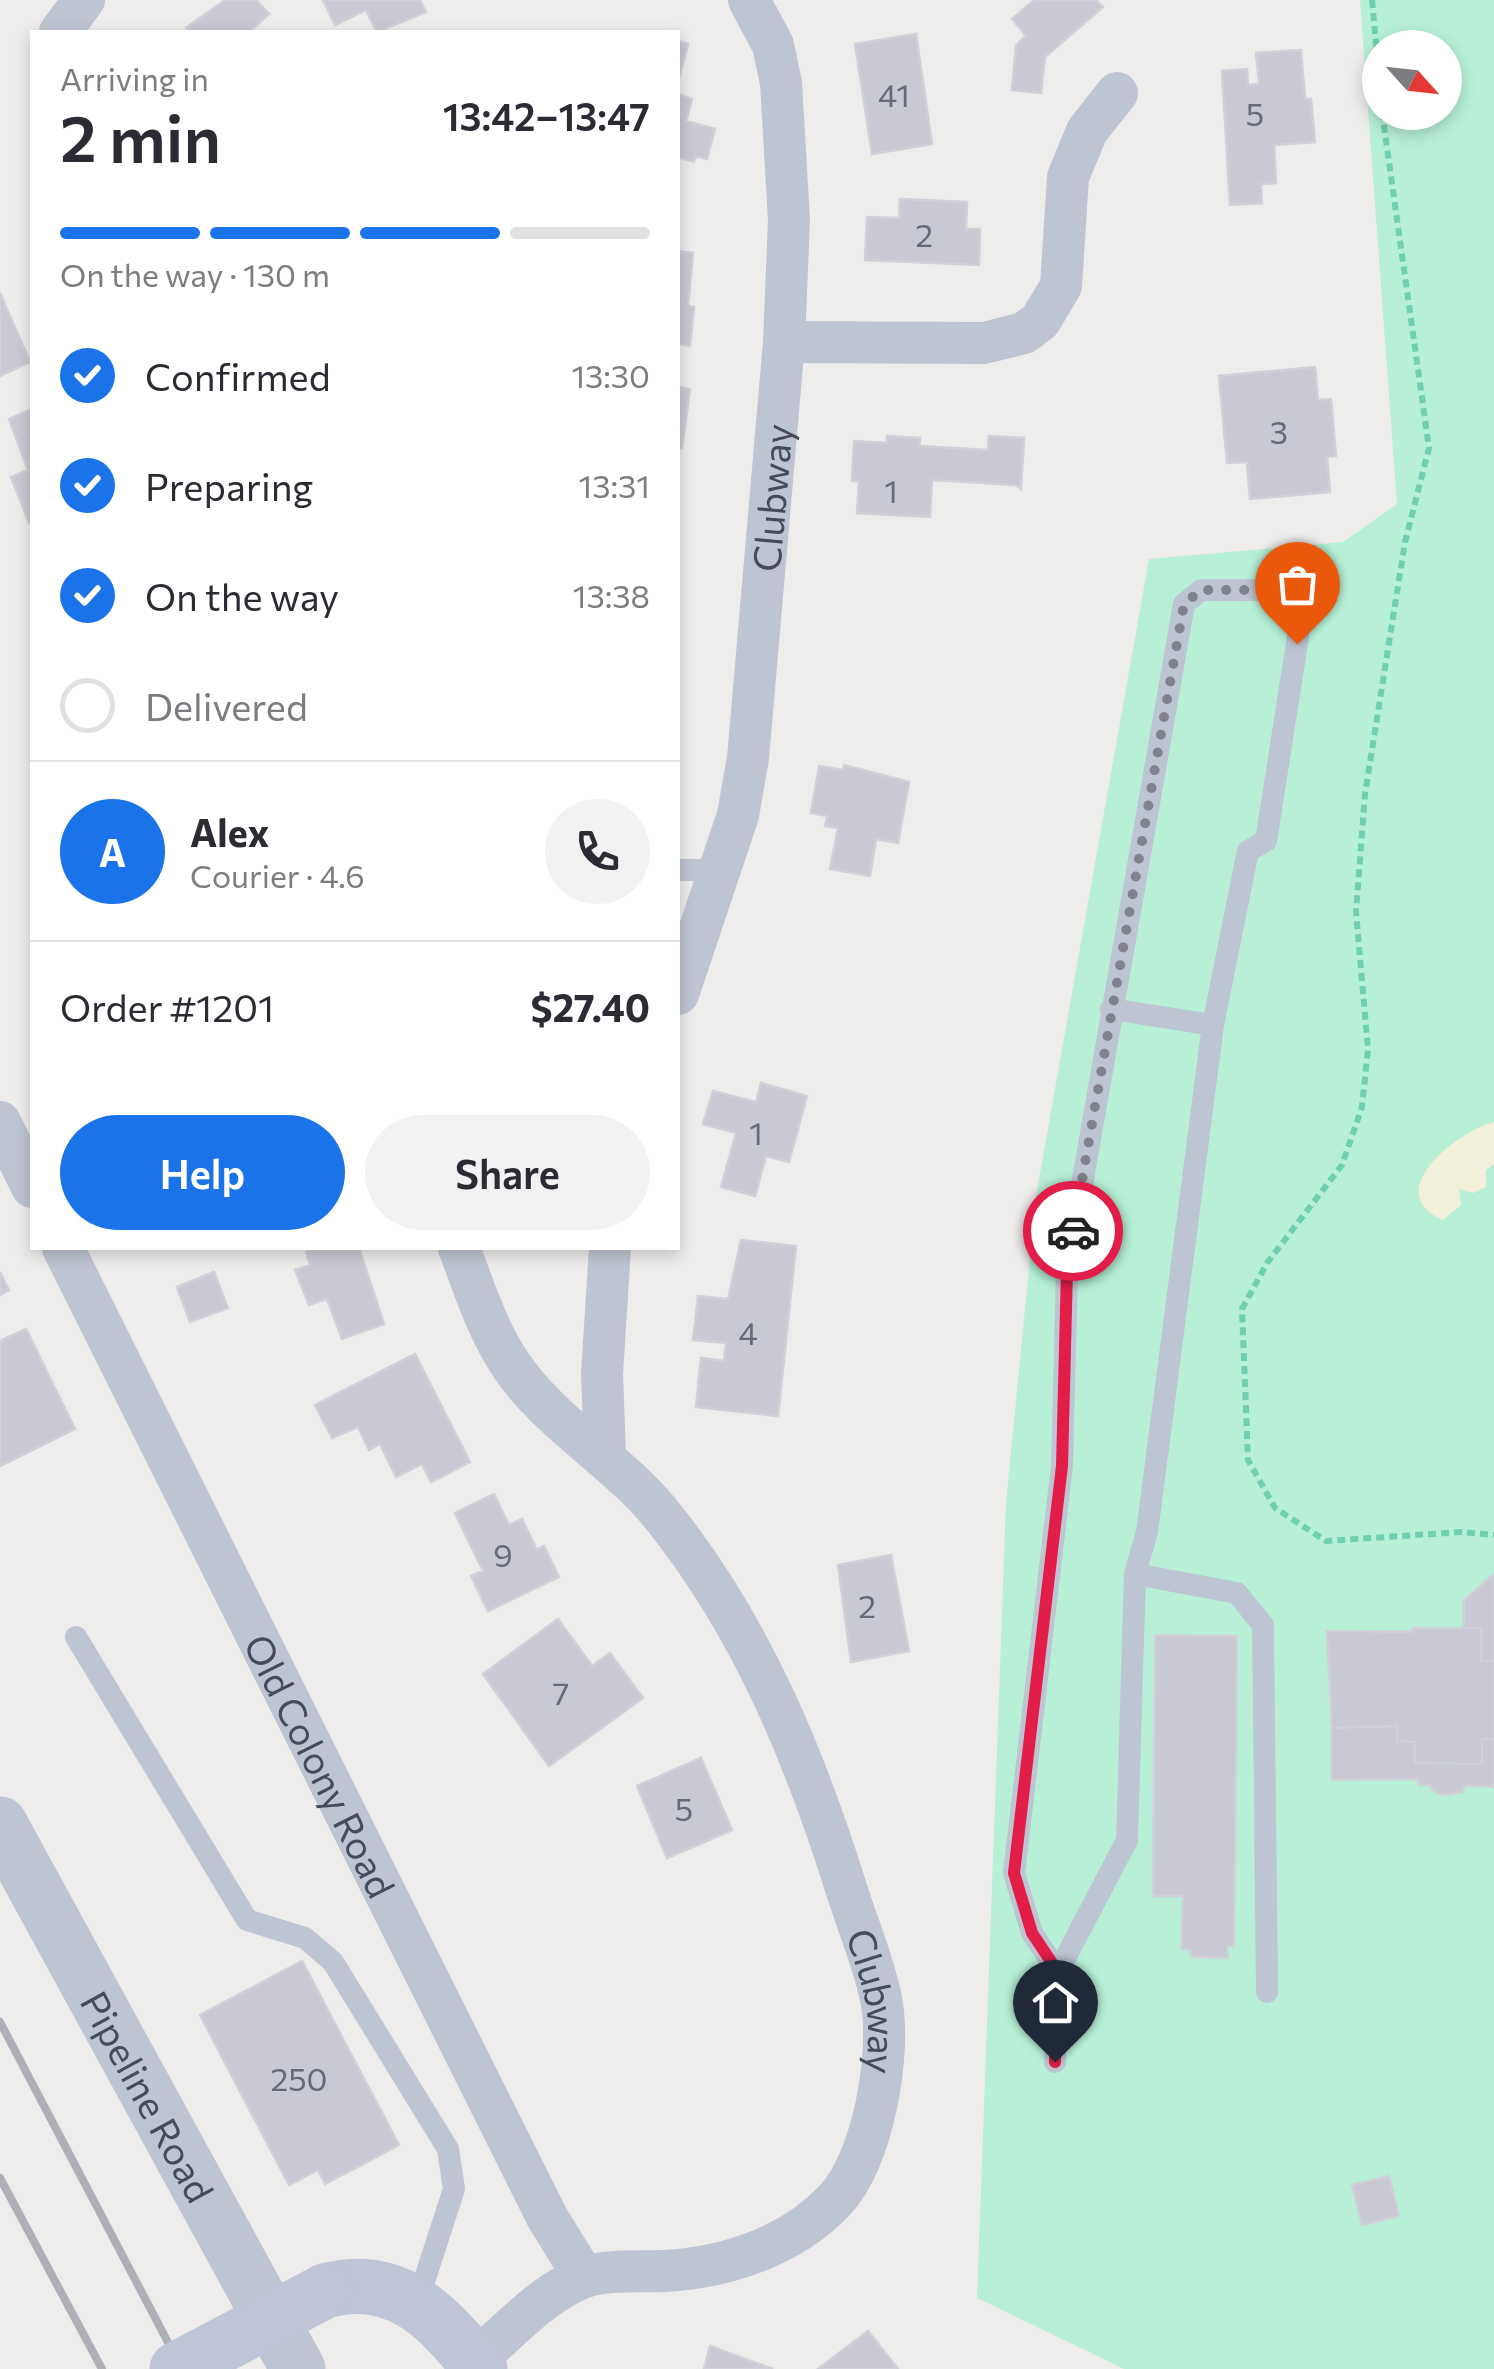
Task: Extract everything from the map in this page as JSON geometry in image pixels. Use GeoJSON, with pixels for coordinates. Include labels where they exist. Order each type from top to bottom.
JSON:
{"type":"FeatureCollection","features":[{"type":"Feature","properties":{"kind":"main road"},"geometry":{"type":"LineString","coordinates":[[177,2369],[325,2291],[372,2285],[391,2289],[417,2303],[477,2365]]}},
{"type":"Feature","properties":{"kind":"street"},"geometry":{"type":"LineString","coordinates":[[62,30],[84,0]]}},
{"type":"Feature","properties":{"kind":"street","name":"Clubway"},"geometry":{"type":"LineString","coordinates":[[680,982],[698,870],[738,815],[748,758],[784,342],[788,220],[782,83],[773,46],[749,0]]}},
{"type":"Feature","properties":{"kind":"street"},"geometry":{"type":"LineString","coordinates":[[784,342],[984,343],[1014,336],[1040,320],[1062,286],[1068,177],[1087,131],[1118,93]]}},
{"type":"Feature","properties":{"kind":"street"},"geometry":{"type":"LineString","coordinates":[[0,1122],[30,1183]]}},
{"type":"Feature","properties":{"kind":"street","name":"Old Colony Road"},"geometry":{"type":"LineString","coordinates":[[64,1250],[538,2199],[584,2277]]}},
{"type":"Feature","properties":{"kind":"street","name":"Clubway"},"geometry":{"type":"LineString","coordinates":[[460,1250],[510,1365],[552,1413],[605,1454],[666,1520],[702,1570],[791,1728],[812,1779],[882,2000],[882,2041],[862,2156],[834,2202],[776,2243],[743,2258],[677,2270],[584,2277],[546,2300],[477,2365]]}},
{"type":"Feature","properties":{"kind":"street"},"geometry":{"type":"LineString","coordinates":[[605,1454],[602,1374],[610,1250]]}},
{"type":"Feature","properties":{"kind":"street","name":"Pipeline Road"},"geometry":{"type":"LineString","coordinates":[[0,1824],[298,2369]]}},
{"type":"Feature","properties":{"kind":"lane"},"geometry":{"type":"LineString","coordinates":[[1055,2062],[1058,1972],[1127,1840],[1135,1574],[1147,1532],[1213,1025],[1248,851],[1266,841],[1303,605],[1279,590],[1201,590],[1184,604],[1067,1270],[1062,1466],[1014,1873],[1032,1933],[1058,1972]]}},
{"type":"Feature","properties":{"kind":"lane"},"geometry":{"type":"LineString","coordinates":[[1111,1009],[1213,1025]]}},
{"type":"Feature","properties":{"kind":"lane"},"geometry":{"type":"LineString","coordinates":[[1135,1574],[1237,1593],[1263,1625],[1267,1992]]}},
{"type":"Feature","properties":{"kind":"lane"},"geometry":{"type":"LineString","coordinates":[[76,1637],[247,1920],[305,1938],[333,1962],[448,2149],[454,2189],[417,2303]]}},
{"type":"Feature","properties":{"kind":"path"},"geometry":{"type":"LineString","coordinates":[[1372,0],[1375,30]]}},
{"type":"Feature","properties":{"kind":"path"},"geometry":{"type":"LineString","coordinates":[[1384,130],[1428,448],[1405,542],[1364,794],[1356,912],[1368,1049],[1362,1107],[1342,1165],[1267,1263],[1242,1309],[1248,1460],[1275,1508],[1326,1542],[1462,1532],[1494,1535]]}},
{"type":"Feature","properties":{"kind":"green space"},"geometry":{"type":"Polygon","coordinates":[[[1360,0],[1494,0],[1494,2369],[1124,2369],[977,2298],[1006,1503],[1036,1196],[1149,559],[1343,542],[1397,504],[1370,130],[1462,130],[1462,30],[1362,30],[1360,0]]]}},
{"type":"Feature","properties":{"kind":"sand"},"geometry":{"type":"Polygon","coordinates":[[[1494,1122],[1494,1164],[1486,1170],[1486,1187],[1473,1193],[1459,1189],[1461,1205],[1443,1220],[1425,1208],[1419,1194],[1422,1179],[1445,1150],[1494,1122]]]}},
{"type":"Feature","properties":{"kind":"building"},"geometry":{"type":"Polygon","coordinates":[[[225,0],[256,0],[269,14],[251,30],[186,28],[225,0]]]}},
{"type":"Feature","properties":{"kind":"building"},"geometry":{"type":"Polygon","coordinates":[[[323,0],[420,0],[426,12],[382,30],[376,30],[366,10],[335,25],[323,0]]]}},
{"type":"Feature","properties":{"kind":"building"},"geometry":{"type":"Polygon","coordinates":[[[1034,0],[1096,0],[1103,7],[1045,57],[1041,93],[1012,90],[1016,45],[1026,36],[1012,19],[1034,0]]]}},
{"type":"Feature","properties":{"kind":"building"},"geometry":{"type":"Polygon","coordinates":[[[916,34],[932,144],[872,154],[855,44],[916,34]]]}},
{"type":"Feature","properties":{"kind":"building"},"geometry":{"type":"Polygon","coordinates":[[[680,42],[688,44],[680,74],[680,42]]]}},
{"type":"Feature","properties":{"kind":"building"},"geometry":{"type":"Polygon","coordinates":[[[1301,50],[1305,99],[1311,99],[1315,142],[1274,145],[1276,183],[1261,184],[1262,203],[1230,205],[1222,71],[1247,69],[1248,85],[1259,84],[1256,53],[1301,50]]]}},
{"type":"Feature","properties":{"kind":"building"},"geometry":{"type":"Polygon","coordinates":[[[680,95],[692,99],[686,121],[715,129],[707,159],[696,156],[694,162],[680,158],[680,95]]]}},
{"type":"Feature","properties":{"kind":"building"},"geometry":{"type":"Polygon","coordinates":[[[900,199],[967,202],[966,229],[980,229],[979,265],[865,260],[867,217],[899,218],[900,199]]]}},
{"type":"Feature","properties":{"kind":"building"},"geometry":{"type":"Polygon","coordinates":[[[680,251],[693,253],[688,306],[694,307],[690,346],[680,344],[680,251]]]}},
{"type":"Feature","properties":{"kind":"building"},"geometry":{"type":"Polygon","coordinates":[[[0,293],[30,362],[0,376],[0,293]]]}},
{"type":"Feature","properties":{"kind":"building"},"geometry":{"type":"Polygon","coordinates":[[[1315,367],[1318,400],[1331,399],[1336,456],[1327,457],[1330,492],[1250,499],[1247,462],[1227,463],[1219,376],[1315,367]]]}},
{"type":"Feature","properties":{"kind":"building"},"geometry":{"type":"Polygon","coordinates":[[[680,387],[690,389],[680,448],[680,387]]]}},
{"type":"Feature","properties":{"kind":"building"},"geometry":{"type":"Polygon","coordinates":[[[30,410],[29,523],[11,477],[28,470],[9,419],[30,410]]]}},
{"type":"Feature","properties":{"kind":"building"},"geometry":{"type":"Polygon","coordinates":[[[887,436],[920,438],[919,446],[988,450],[989,436],[1024,438],[1021,489],[1016,485],[932,480],[930,517],[857,513],[859,481],[852,481],[854,441],[887,443],[887,436]]]}},
{"type":"Feature","properties":{"kind":"building"},"geometry":{"type":"Polygon","coordinates":[[[844,765],[909,782],[898,843],[876,839],[870,876],[830,869],[838,828],[825,826],[827,816],[811,813],[819,766],[843,770],[844,765]]]}},
{"type":"Feature","properties":{"kind":"building"},"geometry":{"type":"Polygon","coordinates":[[[761,1083],[807,1096],[789,1162],[766,1156],[755,1196],[721,1187],[736,1133],[703,1124],[713,1091],[756,1102],[761,1083]]]}},
{"type":"Feature","properties":{"kind":"building"},"geometry":{"type":"Polygon","coordinates":[[[741,1240],[796,1246],[778,1416],[696,1407],[701,1358],[724,1361],[726,1343],[693,1340],[698,1296],[728,1299],[741,1240]]]}},
{"type":"Feature","properties":{"kind":"building"},"geometry":{"type":"Polygon","coordinates":[[[360,1250],[384,1324],[342,1339],[327,1299],[309,1305],[295,1270],[310,1265],[306,1252],[360,1250]]]}},
{"type":"Feature","properties":{"kind":"building"},"geometry":{"type":"Polygon","coordinates":[[[0,1272],[9,1290],[0,1295],[0,1272]]]}},
{"type":"Feature","properties":{"kind":"building"},"geometry":{"type":"Polygon","coordinates":[[[214,1272],[228,1308],[190,1322],[177,1287],[214,1272]]]}},
{"type":"Feature","properties":{"kind":"building"},"geometry":{"type":"Polygon","coordinates":[[[26,1329],[75,1429],[0,1466],[0,1341],[26,1329]]]}},
{"type":"Feature","properties":{"kind":"building"},"geometry":{"type":"Polygon","coordinates":[[[415,1354],[470,1462],[431,1482],[422,1464],[396,1477],[380,1444],[369,1450],[358,1427],[332,1438],[315,1405],[415,1354]]]}},
{"type":"Feature","properties":{"kind":"building"},"geometry":{"type":"Polygon","coordinates":[[[494,1494],[509,1525],[522,1519],[537,1550],[544,1546],[559,1577],[488,1611],[471,1576],[483,1571],[455,1513],[494,1494]]]}},
{"type":"Feature","properties":{"kind":"building"},"geometry":{"type":"Polygon","coordinates":[[[891,1555],[909,1651],[851,1662],[838,1565],[891,1555]]]}},
{"type":"Feature","properties":{"kind":"building"},"geometry":{"type":"Polygon","coordinates":[[[1494,1574],[1494,1661],[1481,1661],[1481,1628],[1464,1628],[1464,1600],[1494,1574]]]}},
{"type":"Feature","properties":{"kind":"building"},"geometry":{"type":"Polygon","coordinates":[[[558,1619],[592,1666],[610,1653],[643,1698],[549,1766],[483,1674],[558,1619]]]}},
{"type":"Feature","properties":{"kind":"building"},"geometry":{"type":"Polygon","coordinates":[[[1412,1628],[1481,1628],[1481,1661],[1494,1661],[1494,1739],[1482,1739],[1482,1764],[1415,1763],[1415,1742],[1397,1741],[1397,1726],[1332,1728],[1327,1631],[1412,1632],[1412,1628]]]}},
{"type":"Feature","properties":{"kind":"building"},"geometry":{"type":"Polygon","coordinates":[[[1155,1635],[1237,1636],[1234,1946],[1227,1946],[1228,1958],[1191,1957],[1190,1950],[1182,1949],[1183,1896],[1153,1896],[1155,1635]]]}},
{"type":"Feature","properties":{"kind":"building"},"geometry":{"type":"Polygon","coordinates":[[[1397,1726],[1397,1741],[1415,1742],[1415,1763],[1482,1764],[1482,1739],[1494,1739],[1494,1787],[1464,1785],[1463,1792],[1442,1795],[1432,1790],[1431,1785],[1419,1785],[1418,1779],[1332,1780],[1332,1728],[1397,1726]]]}},
{"type":"Feature","properties":{"kind":"building"},"geometry":{"type":"Polygon","coordinates":[[[701,1758],[732,1830],[667,1858],[637,1786],[701,1758]]]}},
{"type":"Feature","properties":{"kind":"building"},"geometry":{"type":"Polygon","coordinates":[[[302,1961],[399,2145],[325,2184],[318,2170],[289,2185],[200,2015],[302,1961]]]}},
{"type":"Feature","properties":{"kind":"building"},"geometry":{"type":"Polygon","coordinates":[[[1389,2176],[1399,2216],[1362,2225],[1352,2185],[1389,2176]]]}},
{"type":"Feature","properties":{"kind":"building"},"geometry":{"type":"Polygon","coordinates":[[[868,2331],[898,2369],[818,2369],[868,2331]]]}},
{"type":"Feature","properties":{"kind":"building"},"geometry":{"type":"Polygon","coordinates":[[[710,2346],[773,2369],[704,2369],[710,2346]]]}},
{"type":"Feature","properties":{"kind":"railway"},"geometry":{"type":"LineString","coordinates":[[0,2022],[182,2369]]}},
{"type":"Feature","properties":{"kind":"railway"},"geometry":{"type":"LineString","coordinates":[[0,2178],[102,2369]]}},
{"type":"Feature","properties":{"kind":"way so far"},"geometry":{"type":"LineString","coordinates":[[1073,1231],[1184,604],[1201,590],[1279,590],[1303,605],[1297,644]]}},
{"type":"Feature","properties":{"kind":"route"},"geometry":{"type":"LineString","coordinates":[[1055,2062],[1058,1972],[1032,1933],[1014,1873],[1062,1466],[1067,1270],[1073,1231]]}}]}
